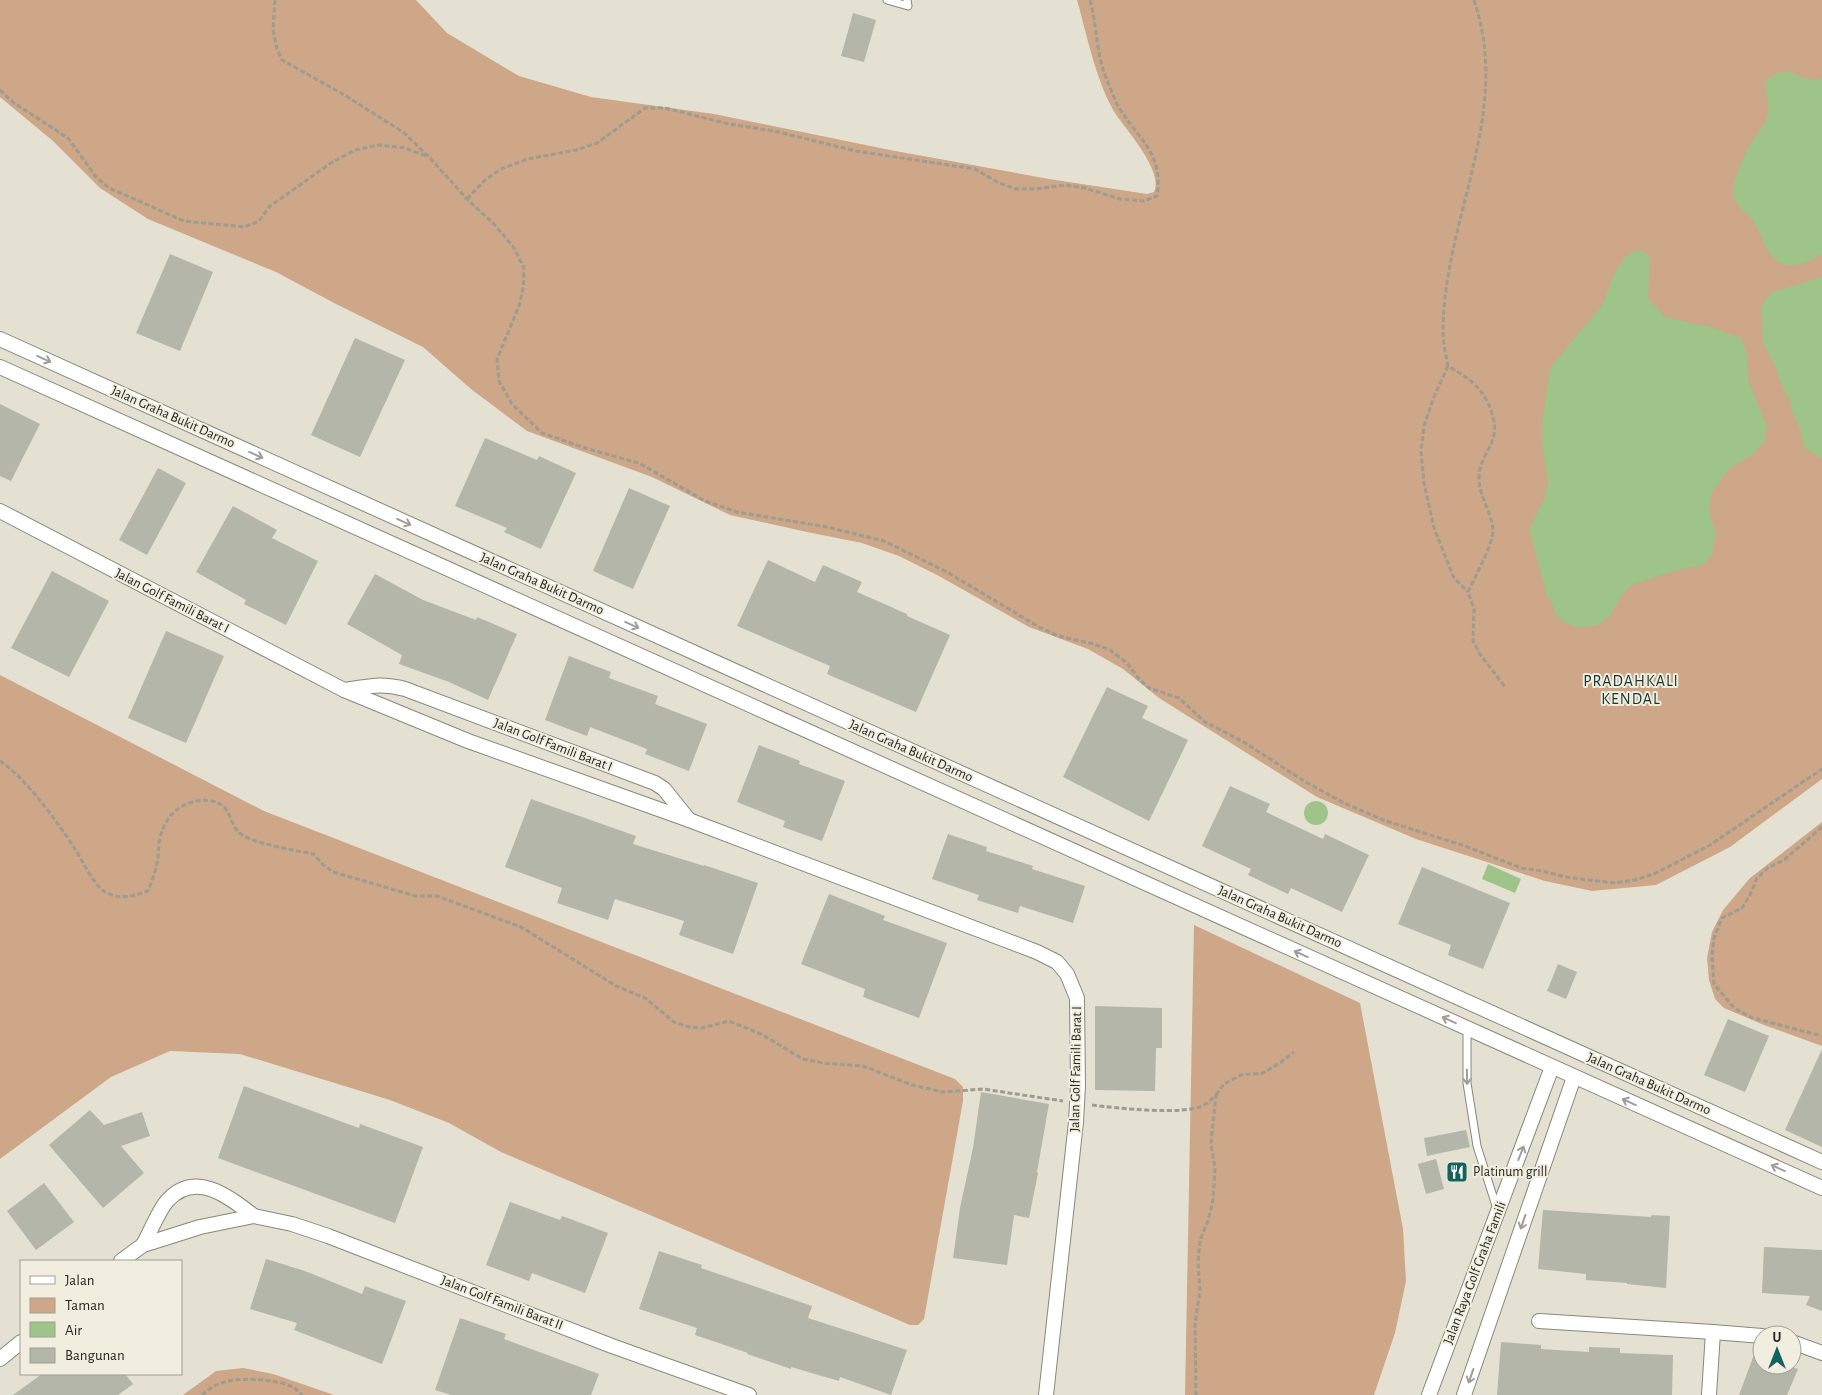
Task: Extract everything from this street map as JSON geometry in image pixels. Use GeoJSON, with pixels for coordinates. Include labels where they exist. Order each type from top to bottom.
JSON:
{"type":"FeatureCollection","features":[{"type":"Feature","properties":{"kind":"street","name":"Jalan Graha Bukit Darmo"},"geometry":{"type":"LineString","coordinates":[[0,339],[1822,1162]]}},
{"type":"Feature","properties":{"kind":"street","name":"Jalan Graha Bukit Darmo"},"geometry":{"type":"LineString","coordinates":[[0,367],[1822,1188]]}},
{"type":"Feature","properties":{"kind":"street","name":"Jalan Golf Famili Barat I"},"geometry":{"type":"LineString","coordinates":[[0,512],[344,690],[468,741],[689,820],[1037,952],[1057,962],[1067,974],[1077,998],[1078,1104],[1046,1395]]}},
{"type":"Feature","properties":{"kind":"street","name":"Jalan Golf Famili Barat I"},"geometry":{"type":"LineString","coordinates":[[344,690],[389,685],[405,689],[645,779],[660,785],[689,820]]}},
{"type":"Feature","properties":{"kind":"street","name":"Jalan Raya Golf Graha Famili"},"geometry":{"type":"LineString","coordinates":[[1429,1395],[1552,1067]]}},
{"type":"Feature","properties":{"kind":"street","name":"Jalan Raya Golf Graha Famili"},"geometry":{"type":"LineString","coordinates":[[1464,1395],[1574,1077]]}},
{"type":"Feature","properties":{"kind":"street","name":"Jalan Golf Famili Barat II"},"geometry":{"type":"LineString","coordinates":[[143,1245],[167,1200],[189,1186],[206,1187],[222,1194],[254,1216]]}},
{"type":"Feature","properties":{"kind":"street","name":"Jalan Golf Famili Barat II"},"geometry":{"type":"LineString","coordinates":[[122,1260],[143,1245],[200,1226],[254,1216],[292,1224],[328,1236],[612,1346],[750,1395]]}},
{"type":"Feature","properties":{"kind":"street"},"geometry":{"type":"LineString","coordinates":[[1539,1321],[1752,1335]]}},
{"type":"Feature","properties":{"kind":"street"},"geometry":{"type":"LineString","coordinates":[[1709,1395],[1713,1332]]}},
{"type":"Feature","properties":{"kind":"street"},"geometry":{"type":"LineString","coordinates":[[0,1359],[20,1343]]}},
{"type":"Feature","properties":{"kind":"street"},"geometry":{"type":"LineString","coordinates":[[1802,1346],[1822,1353]]}},
{"type":"Feature","properties":{"kind":"lane"},"geometry":{"type":"LineString","coordinates":[[887,0],[908,6],[907,0]]}},
{"type":"Feature","properties":{"kind":"lane"},"geometry":{"type":"LineString","coordinates":[[1467,1028],[1467,1083],[1477,1146],[1498,1213]]}},
{"type":"Feature","properties":{"kind":"path"},"geometry":{"type":"LineString","coordinates":[[275,0],[273,30],[277,49],[282,60],[342,93],[404,132],[467,199],[494,224],[514,248],[524,268],[523,289],[519,306],[497,359],[499,381],[512,404],[542,433],[588,449],[639,463],[705,501],[737,512],[826,527],[884,541],[947,572],[1052,633],[1110,650],[1126,662],[1149,688],[1179,698],[1205,722],[1242,741],[1304,781],[1342,802],[1383,820],[1465,846],[1521,868],[1542,871],[1565,878],[1614,884],[1656,874],[1710,845],[1822,770]]}},
{"type":"Feature","properties":{"kind":"path"},"geometry":{"type":"LineString","coordinates":[[467,199],[485,180],[501,169],[528,158],[576,150],[597,143],[645,108],[665,108],[729,124],[774,131],[856,151],[975,168],[998,183],[1016,189],[1065,185],[1085,188],[1120,199],[1144,201],[1157,196],[1159,182],[1152,153],[1118,104],[1104,73],[1090,0]]}},
{"type":"Feature","properties":{"kind":"path"},"geometry":{"type":"LineString","coordinates":[[1474,0],[1485,43],[1485,97],[1482,131],[1453,252],[1446,298],[1443,334],[1448,366],[1433,399],[1424,426],[1421,452],[1424,483],[1434,528],[1454,578],[1468,592],[1474,609],[1473,642],[1505,687]]}},
{"type":"Feature","properties":{"kind":"path"},"geometry":{"type":"LineString","coordinates":[[0,90],[14,103],[68,138],[96,177],[109,188],[184,221],[245,227],[260,221],[270,206],[331,163],[355,150],[380,145],[405,148],[429,157]]}},
{"type":"Feature","properties":{"kind":"path"},"geometry":{"type":"LineString","coordinates":[[1448,366],[1474,383],[1485,397],[1493,417],[1494,434],[1482,459],[1479,478],[1481,495],[1494,531],[1468,592]]}},
{"type":"Feature","properties":{"kind":"path"},"geometry":{"type":"LineString","coordinates":[[0,761],[18,776],[60,826],[90,875],[105,892],[122,898],[148,892],[158,858],[159,840],[163,828],[172,813],[188,803],[216,802],[225,808],[234,826],[243,836],[314,854],[321,863],[334,872],[416,896],[437,896],[522,927],[616,986],[645,998],[674,1022],[689,1027],[702,1028],[729,1021],[760,1034],[803,1059],[823,1063],[863,1066],[912,1085],[942,1092],[983,1089],[1119,1109],[1178,1111],[1203,1106],[1216,1096],[1224,1084],[1241,1076],[1263,1073],[1294,1052]]}},
{"type":"Feature","properties":{"kind":"path"},"geometry":{"type":"LineString","coordinates":[[1822,827],[1784,860],[1768,868],[1757,878],[1742,908],[1722,918],[1714,938],[1712,955],[1714,984],[1734,1008],[1753,1018],[1822,1036]]}},
{"type":"Feature","properties":{"kind":"path"},"geometry":{"type":"LineString","coordinates":[[1196,1395],[1195,1324],[1200,1291],[1198,1262],[1200,1240],[1208,1221],[1213,1200],[1215,1169],[1211,1143],[1216,1096]]}},
{"type":"Feature","properties":{"kind":"path"},"geometry":{"type":"LineString","coordinates":[[202,1395],[220,1383],[234,1379],[263,1380],[280,1383],[294,1387],[302,1395]]}},
{"type":"Feature","properties":{"kind":"green space"},"geometry":{"type":"Polygon","coordinates":[[[0,0],[416,0],[447,33],[519,76],[591,97],[714,114],[890,150],[1049,179],[1147,194],[1154,192],[1156,184],[1154,174],[1150,163],[1110,104],[1093,60],[1077,0],[1822,0],[1822,779],[1730,847],[1656,885],[1592,891],[1545,881],[1416,839],[1317,797],[1159,698],[1123,669],[1088,649],[1029,627],[939,576],[899,556],[862,543],[730,515],[652,477],[527,431],[471,389],[423,347],[276,272],[148,219],[100,188],[53,141],[0,97],[0,0]]]}},
{"type":"Feature","properties":{"kind":"green space"},"geometry":{"type":"Polygon","coordinates":[[[0,675],[264,811],[955,1079],[963,1087],[963,1101],[924,1319],[918,1325],[910,1325],[501,1152],[449,1123],[390,1100],[240,1054],[170,1051],[111,1077],[0,1159],[0,675]]]}},
{"type":"Feature","properties":{"kind":"green space"},"geometry":{"type":"Polygon","coordinates":[[[1822,822],[1822,1046],[1724,1008],[1715,999],[1709,980],[1707,958],[1712,932],[1723,910],[1750,878],[1822,822]]]}},
{"type":"Feature","properties":{"kind":"green space"},"geometry":{"type":"Polygon","coordinates":[[[1194,925],[1360,1003],[1403,1229],[1406,1281],[1395,1333],[1374,1395],[1185,1395],[1194,925]]]}},
{"type":"Feature","properties":{"kind":"green space"},"geometry":{"type":"Polygon","coordinates":[[[243,1368],[273,1374],[334,1395],[183,1395],[216,1371],[243,1368]]]}},
{"type":"Feature","properties":{"kind":"water"},"geometry":{"type":"Polygon","coordinates":[[[1779,72],[1792,72],[1802,78],[1816,80],[1822,78],[1822,254],[1796,265],[1783,264],[1771,255],[1753,221],[1740,207],[1733,195],[1743,159],[1766,121],[1768,108],[1766,80],[1779,72]]]}},
{"type":"Feature","properties":{"kind":"water"},"geometry":{"type":"Polygon","coordinates":[[[1634,251],[1642,251],[1650,256],[1648,298],[1665,317],[1714,328],[1741,338],[1747,354],[1748,380],[1767,427],[1764,442],[1753,454],[1729,469],[1712,492],[1709,510],[1716,534],[1712,554],[1703,565],[1677,570],[1631,585],[1622,595],[1609,617],[1598,625],[1579,628],[1565,623],[1556,615],[1551,601],[1547,597],[1529,529],[1544,500],[1548,483],[1542,442],[1542,425],[1550,368],[1603,304],[1613,276],[1624,258],[1634,251]]]}},
{"type":"Feature","properties":{"kind":"water"},"geometry":{"type":"Polygon","coordinates":[[[1822,277],[1822,459],[1804,447],[1799,426],[1791,410],[1790,401],[1763,343],[1761,308],[1766,298],[1773,292],[1822,277]]]}},
{"type":"Feature","properties":{"kind":"water"},"geometry":{"type":"Polygon","coordinates":[[[1316,801],[1321,802],[1327,808],[1327,818],[1321,824],[1316,825],[1311,824],[1305,818],[1304,813],[1305,808],[1311,802],[1316,801]]]}},
{"type":"Feature","properties":{"kind":"water"},"geometry":{"type":"Polygon","coordinates":[[[1488,864],[1521,879],[1515,893],[1482,879],[1488,864]]]}},
{"type":"Feature","properties":{"kind":"building"},"geometry":{"type":"Polygon","coordinates":[[[853,13],[876,20],[864,62],[841,56],[853,13]]]}},
{"type":"Feature","properties":{"kind":"building"},"geometry":{"type":"Polygon","coordinates":[[[170,254],[213,272],[180,351],[136,333],[170,254]]]}},
{"type":"Feature","properties":{"kind":"building"},"geometry":{"type":"Polygon","coordinates":[[[355,338],[405,360],[360,457],[311,435],[355,338]]]}},
{"type":"Feature","properties":{"kind":"building"},"geometry":{"type":"Polygon","coordinates":[[[0,404],[40,424],[11,481],[0,476],[0,404]]]}},
{"type":"Feature","properties":{"kind":"building"},"geometry":{"type":"Polygon","coordinates":[[[485,438],[537,460],[539,456],[576,473],[541,549],[504,532],[507,528],[455,506],[485,438]]]}},
{"type":"Feature","properties":{"kind":"building"},"geometry":{"type":"Polygon","coordinates":[[[158,468],[186,483],[147,555],[119,540],[158,468]]]}},
{"type":"Feature","properties":{"kind":"building"},"geometry":{"type":"Polygon","coordinates":[[[629,488],[670,506],[633,589],[593,571],[629,488]]]}},
{"type":"Feature","properties":{"kind":"building"},"geometry":{"type":"Polygon","coordinates":[[[233,506],[277,530],[272,538],[318,561],[286,625],[244,604],[246,600],[196,572],[233,506]]]}},
{"type":"Feature","properties":{"kind":"building"},"geometry":{"type":"Polygon","coordinates":[[[768,560],[815,582],[823,565],[862,582],[857,592],[950,635],[916,712],[827,674],[830,666],[737,626],[768,560]]]}},
{"type":"Feature","properties":{"kind":"building"},"geometry":{"type":"Polygon","coordinates":[[[52,571],[109,601],[69,677],[11,648],[52,571]]]}},
{"type":"Feature","properties":{"kind":"building"},"geometry":{"type":"Polygon","coordinates":[[[375,574],[423,600],[476,620],[477,617],[517,634],[488,700],[449,682],[399,664],[402,655],[347,624],[375,574]]]}},
{"type":"Feature","properties":{"kind":"building"},"geometry":{"type":"Polygon","coordinates":[[[166,631],[224,656],[186,743],[128,718],[166,631]]]}},
{"type":"Feature","properties":{"kind":"building"},"geometry":{"type":"Polygon","coordinates":[[[569,656],[611,672],[609,678],[658,696],[655,704],[707,724],[689,771],[645,754],[647,749],[590,727],[587,736],[545,720],[569,656]]]}},
{"type":"Feature","properties":{"kind":"building"},"geometry":{"type":"Polygon","coordinates":[[[1107,687],[1148,706],[1142,718],[1188,740],[1149,821],[1063,777],[1107,687]]]}},
{"type":"Feature","properties":{"kind":"building"},"geometry":{"type":"Polygon","coordinates":[[[759,745],[800,761],[799,764],[845,781],[822,841],[783,827],[785,821],[737,802],[759,745]]]}},
{"type":"Feature","properties":{"kind":"building"},"geometry":{"type":"Polygon","coordinates":[[[1230,786],[1270,804],[1266,812],[1323,839],[1325,834],[1369,855],[1342,912],[1291,888],[1288,894],[1248,875],[1251,869],[1202,846],[1230,786]]]}},
{"type":"Feature","properties":{"kind":"building"},"geometry":{"type":"Polygon","coordinates":[[[531,799],[636,836],[633,844],[758,883],[733,954],[679,935],[684,921],[615,899],[608,920],[557,903],[562,888],[505,867],[531,799]]]}},
{"type":"Feature","properties":{"kind":"building"},"geometry":{"type":"Polygon","coordinates":[[[948,834],[987,847],[986,851],[1033,866],[1032,869],[1085,886],[1073,923],[1020,906],[1018,913],[977,900],[979,895],[932,879],[948,834]]]}},
{"type":"Feature","properties":{"kind":"building"},"geometry":{"type":"Polygon","coordinates":[[[1422,867],[1510,903],[1483,969],[1448,955],[1451,945],[1398,924],[1422,867]]]}},
{"type":"Feature","properties":{"kind":"building"},"geometry":{"type":"Polygon","coordinates":[[[829,894],[885,916],[883,920],[947,943],[919,1018],[863,997],[865,989],[801,964],[829,894]]]}},
{"type":"Feature","properties":{"kind":"building"},"geometry":{"type":"Polygon","coordinates":[[[1558,964],[1577,972],[1566,999],[1547,991],[1558,964]]]}},
{"type":"Feature","properties":{"kind":"building"},"geometry":{"type":"Polygon","coordinates":[[[1095,1006],[1162,1008],[1162,1048],[1156,1048],[1155,1091],[1095,1090],[1095,1006]]]}},
{"type":"Feature","properties":{"kind":"building"},"geometry":{"type":"Polygon","coordinates":[[[1728,1019],[1769,1036],[1745,1092],[1704,1075],[1728,1019]]]}},
{"type":"Feature","properties":{"kind":"building"},"geometry":{"type":"Polygon","coordinates":[[[1822,1049],[1822,1147],[1785,1130],[1822,1049]]]}},
{"type":"Feature","properties":{"kind":"building"},"geometry":{"type":"Polygon","coordinates":[[[244,1086],[359,1128],[360,1124],[423,1147],[395,1223],[218,1158],[244,1086]]]}},
{"type":"Feature","properties":{"kind":"building"},"geometry":{"type":"Polygon","coordinates":[[[981,1092],[1049,1104],[1029,1218],[1014,1215],[1007,1265],[953,1258],[981,1092]]]}},
{"type":"Feature","properties":{"kind":"building"},"geometry":{"type":"Polygon","coordinates":[[[90,1110],[104,1125],[142,1112],[150,1136],[121,1146],[144,1173],[103,1208],[49,1145],[90,1110]]]}},
{"type":"Feature","properties":{"kind":"building"},"geometry":{"type":"Polygon","coordinates":[[[1466,1130],[1470,1147],[1427,1156],[1424,1138],[1466,1130]]]}},
{"type":"Feature","properties":{"kind":"building"},"geometry":{"type":"Polygon","coordinates":[[[1436,1159],[1444,1189],[1426,1194],[1418,1164],[1436,1159]]]}},
{"type":"Feature","properties":{"kind":"building"},"geometry":{"type":"Polygon","coordinates":[[[44,1183],[74,1222],[36,1250],[7,1211],[44,1183]]]}},
{"type":"Feature","properties":{"kind":"building"},"geometry":{"type":"Polygon","coordinates":[[[510,1202],[560,1220],[562,1216],[608,1233],[585,1293],[532,1273],[529,1281],[486,1265],[510,1202]]]}},
{"type":"Feature","properties":{"kind":"building"},"geometry":{"type":"Polygon","coordinates":[[[1543,1210],[1651,1217],[1652,1215],[1670,1216],[1666,1288],[1586,1280],[1586,1274],[1538,1269],[1543,1210]]]}},
{"type":"Feature","properties":{"kind":"building"},"geometry":{"type":"Polygon","coordinates":[[[1764,1247],[1822,1250],[1822,1311],[1806,1305],[1810,1296],[1762,1293],[1764,1247]]]}},
{"type":"Feature","properties":{"kind":"building"},"geometry":{"type":"Polygon","coordinates":[[[659,1251],[702,1265],[701,1268],[812,1306],[808,1318],[907,1350],[891,1395],[840,1377],[839,1381],[791,1367],[791,1369],[747,1354],[695,1335],[697,1328],[639,1309],[659,1251]]]}},
{"type":"Feature","properties":{"kind":"building"},"geometry":{"type":"Polygon","coordinates":[[[266,1259],[305,1271],[362,1294],[365,1286],[406,1301],[382,1364],[294,1330],[297,1323],[250,1309],[266,1259]]]}},
{"type":"Feature","properties":{"kind":"building"},"geometry":{"type":"Polygon","coordinates":[[[460,1318],[506,1334],[504,1339],[599,1374],[591,1395],[451,1395],[435,1390],[460,1318]]]}},
{"type":"Feature","properties":{"kind":"building"},"geometry":{"type":"Polygon","coordinates":[[[1501,1342],[1541,1345],[1541,1349],[1589,1352],[1589,1347],[1620,1348],[1620,1353],[1673,1355],[1672,1395],[1497,1395],[1501,1342]]]}},
{"type":"Feature","properties":{"kind":"building"},"geometry":{"type":"Polygon","coordinates":[[[1752,1360],[1752,1375],[1795,1375],[1787,1395],[1739,1395],[1752,1360]]]}},
{"type":"Feature","properties":{"kind":"building"},"geometry":{"type":"Polygon","coordinates":[[[41,1375],[126,1375],[133,1384],[118,1395],[13,1395],[41,1375]]]}},
{"type":"Feature","properties":{"kind":"place","name":"Platinum grill"},"geometry":{"type":"Point","coordinates":[1457,1172]}},
{"type":"Feature","properties":{"kind":"district","name":"PRADAHKALI KENDAL"},"geometry":{"type":"Point","coordinates":[1631,690]}}]}
